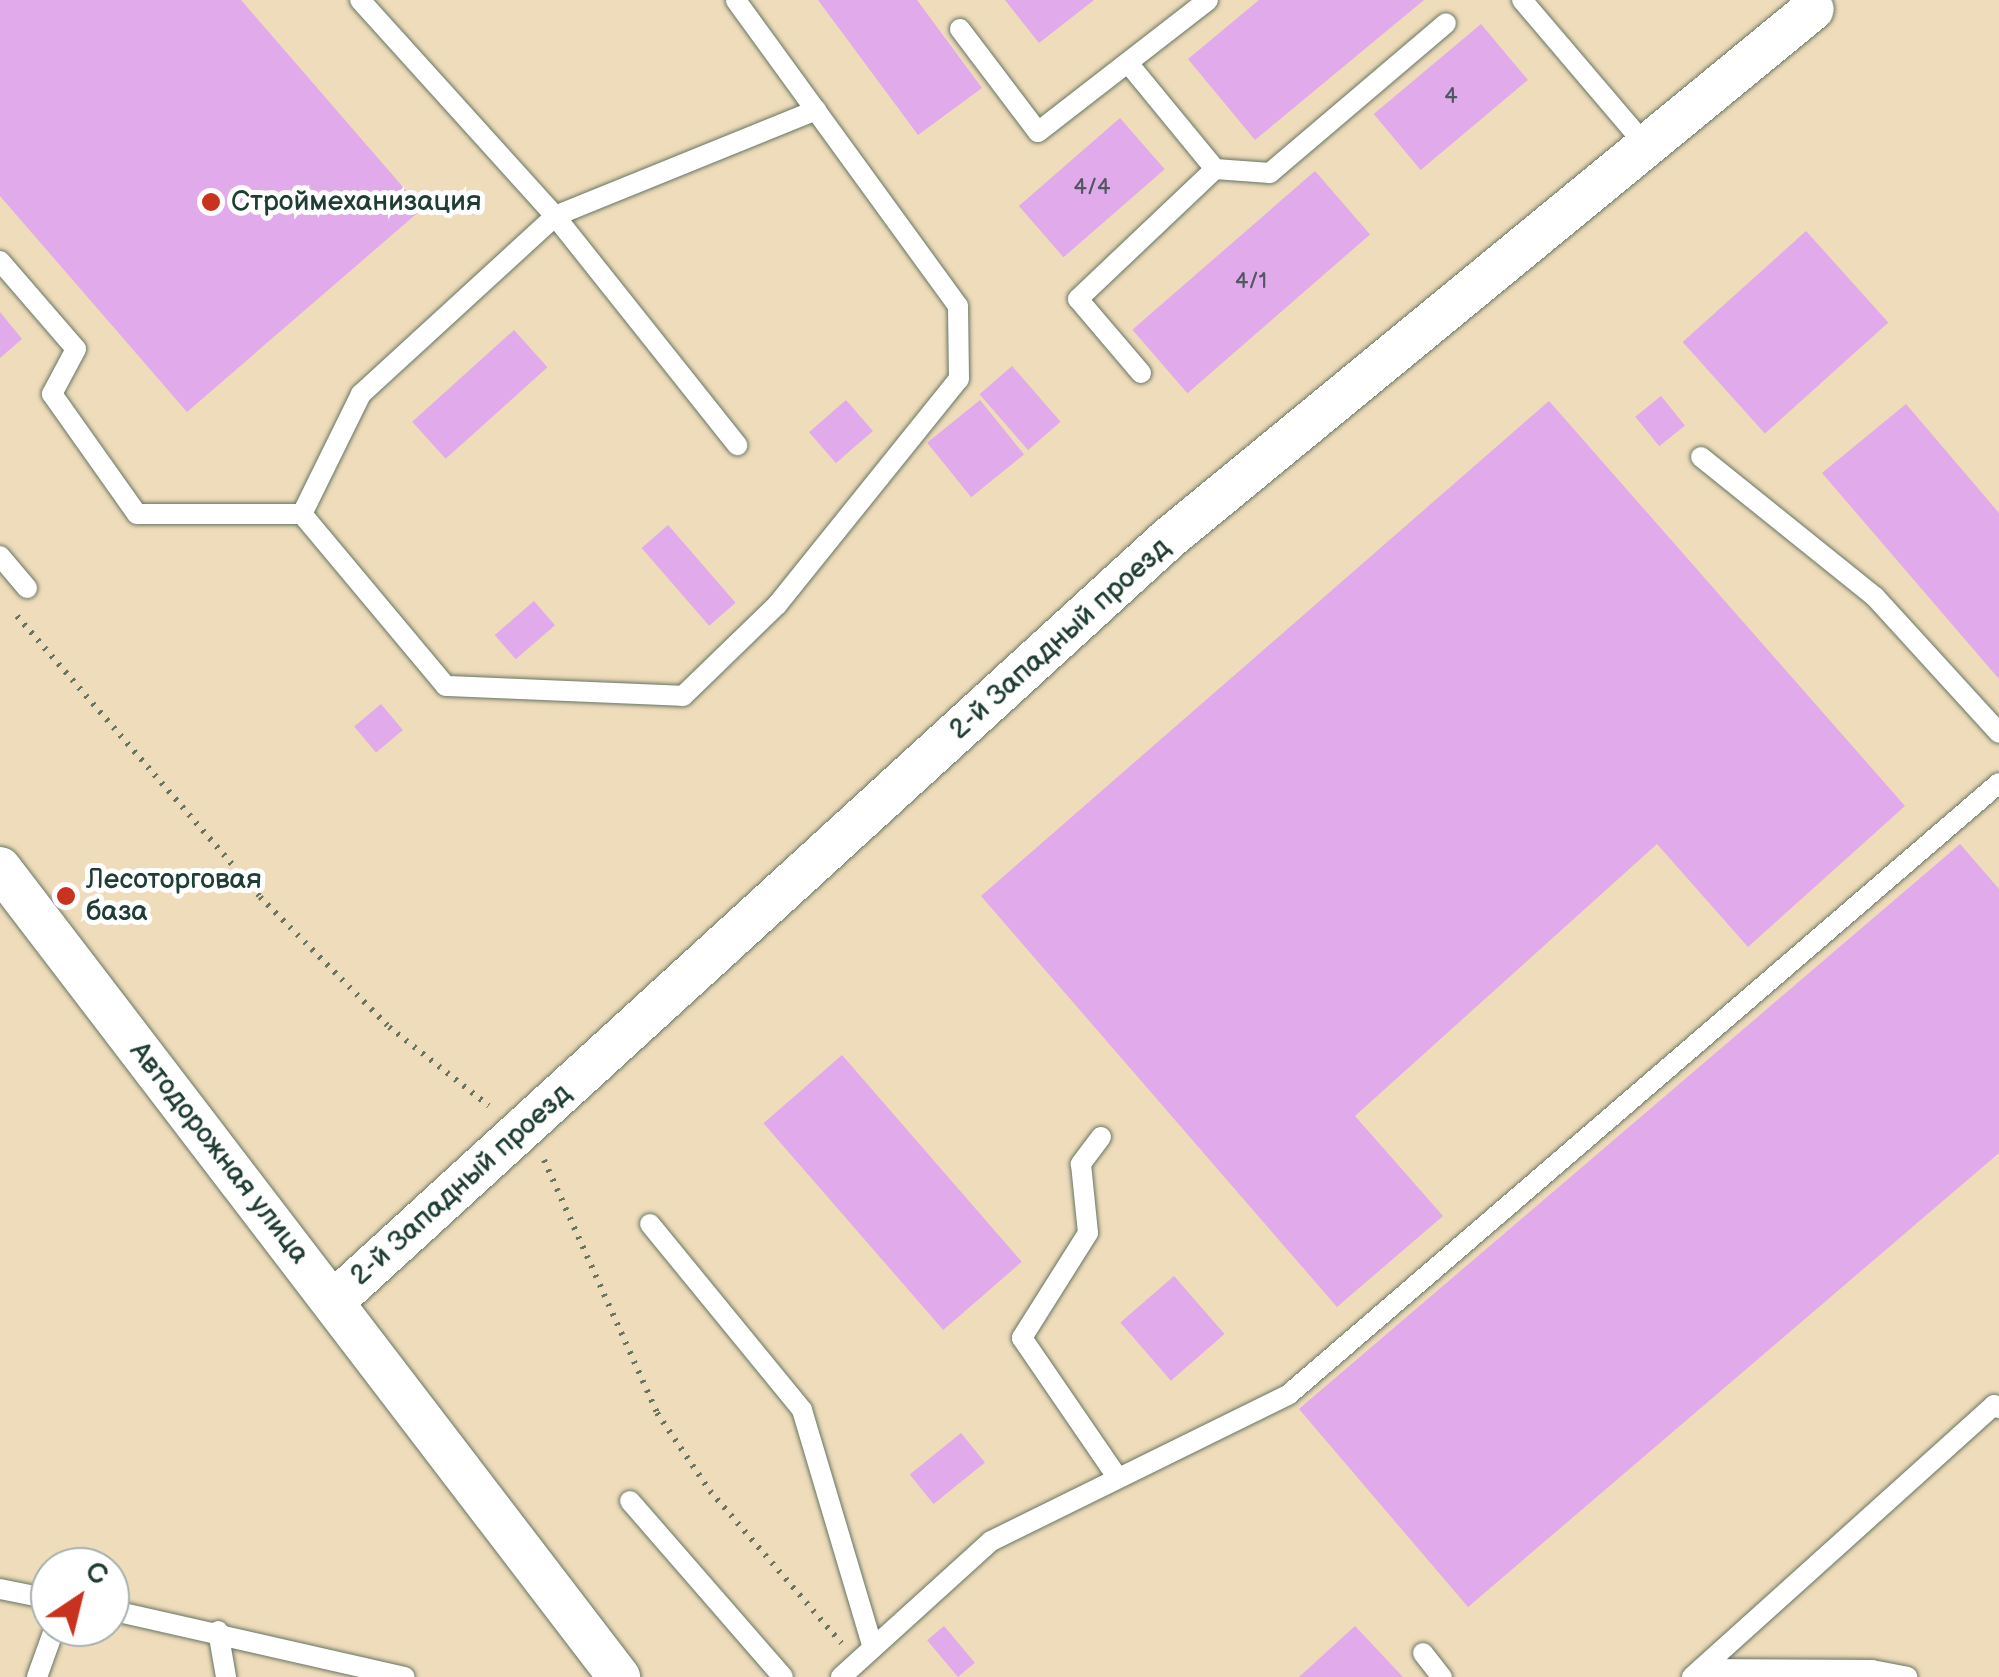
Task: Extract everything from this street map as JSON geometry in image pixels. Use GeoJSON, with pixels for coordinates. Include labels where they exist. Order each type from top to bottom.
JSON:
{"type":"FeatureCollection","features":[{"type":"Feature","properties":{"kind":"street","name":"2-й Западный проезд"},"geometry":{"type":"LineString","coordinates":[[334,1301],[1170,538],[1648,148],[1810,5]]}},
{"type":"Feature","properties":{"kind":"street","name":"Автодорожная улица"},"geometry":{"type":"LineString","coordinates":[[0,868],[619,1677]]}},
{"type":"Feature","properties":{"kind":"lane"},"geometry":{"type":"LineString","coordinates":[[360,0],[555,216],[737,445]]}},
{"type":"Feature","properties":{"kind":"lane"},"geometry":{"type":"LineString","coordinates":[[302,514],[446,686],[682,696],[778,605],[959,378],[958,306],[736,0]]}},
{"type":"Feature","properties":{"kind":"lane"},"geometry":{"type":"LineString","coordinates":[[960,29],[1038,132],[1208,0]]}},
{"type":"Feature","properties":{"kind":"lane"},"geometry":{"type":"LineString","coordinates":[[1522,0],[1648,148]]}},
{"type":"Feature","properties":{"kind":"lane"},"geometry":{"type":"LineString","coordinates":[[1140,372],[1078,299],[1216,170],[1270,173],[1446,23]]}},
{"type":"Feature","properties":{"kind":"lane"},"geometry":{"type":"LineString","coordinates":[[1128,64],[1216,170]]}},
{"type":"Feature","properties":{"kind":"lane"},"geometry":{"type":"LineString","coordinates":[[302,514],[362,394],[555,216],[816,110]]}},
{"type":"Feature","properties":{"kind":"lane"},"geometry":{"type":"LineString","coordinates":[[0,261],[76,349],[52,394],[137,514],[302,514]]}},
{"type":"Feature","properties":{"kind":"lane"},"geometry":{"type":"LineString","coordinates":[[1702,457],[1875,597],[1999,733]]}},
{"type":"Feature","properties":{"kind":"lane"},"geometry":{"type":"LineString","coordinates":[[0,556],[27,588]]}},
{"type":"Feature","properties":{"kind":"lane"},"geometry":{"type":"LineString","coordinates":[[840,1677],[991,1541],[1288,1394],[1999,783]]}},
{"type":"Feature","properties":{"kind":"lane"},"geometry":{"type":"LineString","coordinates":[[1101,1138],[1081,1164],[1088,1233],[1022,1338],[1118,1478]]}},
{"type":"Feature","properties":{"kind":"lane"},"geometry":{"type":"LineString","coordinates":[[650,1224],[802,1410],[865,1655]]}},
{"type":"Feature","properties":{"kind":"lane"},"geometry":{"type":"LineString","coordinates":[[1697,1673],[1994,1405],[1999,1408]]}},
{"type":"Feature","properties":{"kind":"lane"},"geometry":{"type":"LineString","coordinates":[[630,1501],[783,1677]]}},
{"type":"Feature","properties":{"kind":"lane"},"geometry":{"type":"LineString","coordinates":[[0,1589],[30,1595]]}},
{"type":"Feature","properties":{"kind":"lane"},"geometry":{"type":"LineString","coordinates":[[130,1614],[218,1631],[404,1677]]}},
{"type":"Feature","properties":{"kind":"lane"},"geometry":{"type":"LineString","coordinates":[[218,1631],[226,1677]]}},
{"type":"Feature","properties":{"kind":"lane"},"geometry":{"type":"LineString","coordinates":[[37,1677],[48,1647]]}},
{"type":"Feature","properties":{"kind":"lane"},"geometry":{"type":"LineString","coordinates":[[1424,1653],[1442,1677]]}},
{"type":"Feature","properties":{"kind":"lane"},"geometry":{"type":"LineString","coordinates":[[1697,1673],[1872,1670],[1907,1677]]}},
{"type":"Feature","properties":{"kind":"path"},"geometry":{"type":"LineString","coordinates":[[13,611],[260,897],[388,1027],[520,1131],[553,1170],[658,1413],[710,1491],[865,1655]]}},
{"type":"Feature","properties":{"kind":"building","name":"Строймеханизация"},"geometry":{"type":"Polygon","coordinates":[[[0,0],[241,0],[422,209],[187,412],[0,196],[0,0]]]}},
{"type":"Feature","properties":{"kind":"building"},"geometry":{"type":"Polygon","coordinates":[[[818,0],[917,0],[982,88],[918,135],[818,0]]]}},
{"type":"Feature","properties":{"kind":"building"},"geometry":{"type":"Polygon","coordinates":[[[1005,0],[1094,0],[1039,43],[1005,0]]]}},
{"type":"Feature","properties":{"kind":"building"},"geometry":{"type":"Polygon","coordinates":[[[1259,0],[1424,0],[1255,140],[1188,59],[1259,0]]]}},
{"type":"Feature","properties":{"kind":"building"},"geometry":{"type":"Polygon","coordinates":[[[1481,24],[1528,80],[1421,170],[1374,114],[1481,24]]]}},
{"type":"Feature","properties":{"kind":"building"},"geometry":{"type":"Polygon","coordinates":[[[1120,118],[1165,169],[1063,257],[1019,206],[1120,118]]]}},
{"type":"Feature","properties":{"kind":"building"},"geometry":{"type":"Polygon","coordinates":[[[1315,171],[1370,234],[1187,393],[1132,330],[1315,171]]]}},
{"type":"Feature","properties":{"kind":"building"},"geometry":{"type":"Polygon","coordinates":[[[1806,231],[1888,322],[1765,433],[1683,342],[1806,231]]]}},
{"type":"Feature","properties":{"kind":"building"},"geometry":{"type":"Polygon","coordinates":[[[0,312],[22,339],[0,358],[0,312]]]}},
{"type":"Feature","properties":{"kind":"building"},"geometry":{"type":"Polygon","coordinates":[[[514,330],[547,367],[446,459],[412,422],[514,330]]]}},
{"type":"Feature","properties":{"kind":"building"},"geometry":{"type":"Polygon","coordinates":[[[1012,366],[1061,422],[1028,450],[980,394],[1012,366]]]}},
{"type":"Feature","properties":{"kind":"building"},"geometry":{"type":"Polygon","coordinates":[[[1661,396],[1685,426],[1659,446],[1635,417],[1661,396]]]}},
{"type":"Feature","properties":{"kind":"building"},"geometry":{"type":"Polygon","coordinates":[[[846,400],[873,431],[836,463],[809,432],[846,400]]]}},
{"type":"Feature","properties":{"kind":"building"},"geometry":{"type":"Polygon","coordinates":[[[980,400],[1024,454],[971,497],[927,443],[980,400]]]}},
{"type":"Feature","properties":{"kind":"building"},"geometry":{"type":"Polygon","coordinates":[[[1549,401],[1905,806],[1748,947],[1657,844],[1355,1116],[1443,1216],[1337,1307],[981,896],[1549,401]]]}},
{"type":"Feature","properties":{"kind":"building"},"geometry":{"type":"Polygon","coordinates":[[[1906,404],[1999,513],[1999,679],[1822,473],[1906,404]]]}},
{"type":"Feature","properties":{"kind":"building"},"geometry":{"type":"Polygon","coordinates":[[[668,525],[736,603],[709,626],[642,548],[668,525]]]}},
{"type":"Feature","properties":{"kind":"building"},"geometry":{"type":"Polygon","coordinates":[[[534,601],[555,625],[516,659],[495,635],[534,601]]]}},
{"type":"Feature","properties":{"kind":"building"},"geometry":{"type":"Polygon","coordinates":[[[381,704],[403,730],[376,753],[354,726],[381,704]]]}},
{"type":"Feature","properties":{"kind":"building"},"geometry":{"type":"Polygon","coordinates":[[[1960,844],[1999,889],[1999,1153],[1468,1607],[1299,1409],[1960,844]]]}},
{"type":"Feature","properties":{"kind":"building"},"geometry":{"type":"Polygon","coordinates":[[[842,1055],[1022,1262],[943,1330],[764,1123],[842,1055]]]}},
{"type":"Feature","properties":{"kind":"building"},"geometry":{"type":"Polygon","coordinates":[[[1174,1276],[1225,1334],[1171,1381],[1120,1323],[1174,1276]]]}},
{"type":"Feature","properties":{"kind":"building"},"geometry":{"type":"Polygon","coordinates":[[[961,1433],[985,1463],[934,1504],[910,1475],[961,1433]]]}},
{"type":"Feature","properties":{"kind":"building"},"geometry":{"type":"Polygon","coordinates":[[[944,1626],[975,1663],[958,1677],[927,1640],[944,1626]]]}},
{"type":"Feature","properties":{"kind":"building"},"geometry":{"type":"Polygon","coordinates":[[[1355,1626],[1403,1677],[1299,1677],[1355,1626]]]}},
{"type":"Feature","properties":{"kind":"place","name":"Строймеханизация"},"geometry":{"type":"Point","coordinates":[211,202]}},
{"type":"Feature","properties":{"kind":"place","name":"Лесоторговая база"},"geometry":{"type":"Point","coordinates":[66,896]}}]}
